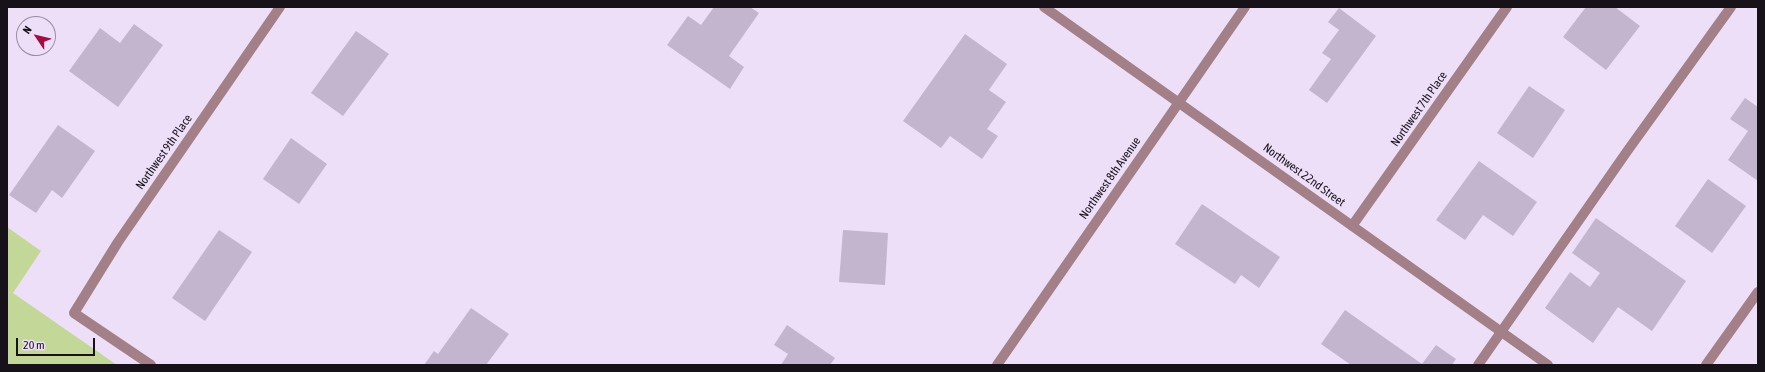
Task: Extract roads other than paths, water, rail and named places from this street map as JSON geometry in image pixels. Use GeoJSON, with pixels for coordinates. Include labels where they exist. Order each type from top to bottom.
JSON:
{"type":"FeatureCollection","features":[{"type":"Feature","properties":{"kind":"street","name":"Northwest 9th Place"},"geometry":{"type":"LineString","coordinates":[[151,365],[74,313],[118,242],[280,7]]}},
{"type":"Feature","properties":{"kind":"street","name":"Northwest 22nd Street"},"geometry":{"type":"LineString","coordinates":[[1044,7],[1548,365]]}},
{"type":"Feature","properties":{"kind":"street","name":"Northwest 8th Avenue"},"geometry":{"type":"LineString","coordinates":[[997,365],[1245,7]]}},
{"type":"Feature","properties":{"kind":"street","name":"Northwest 7th Place"},"geometry":{"type":"LineString","coordinates":[[1352,226],[1507,7]]}},
{"type":"Feature","properties":{"kind":"street"},"geometry":{"type":"LineString","coordinates":[[1478,365],[1731,7]]}},
{"type":"Feature","properties":{"kind":"street"},"geometry":{"type":"LineString","coordinates":[[1706,365],[1758,292]]}}]}
